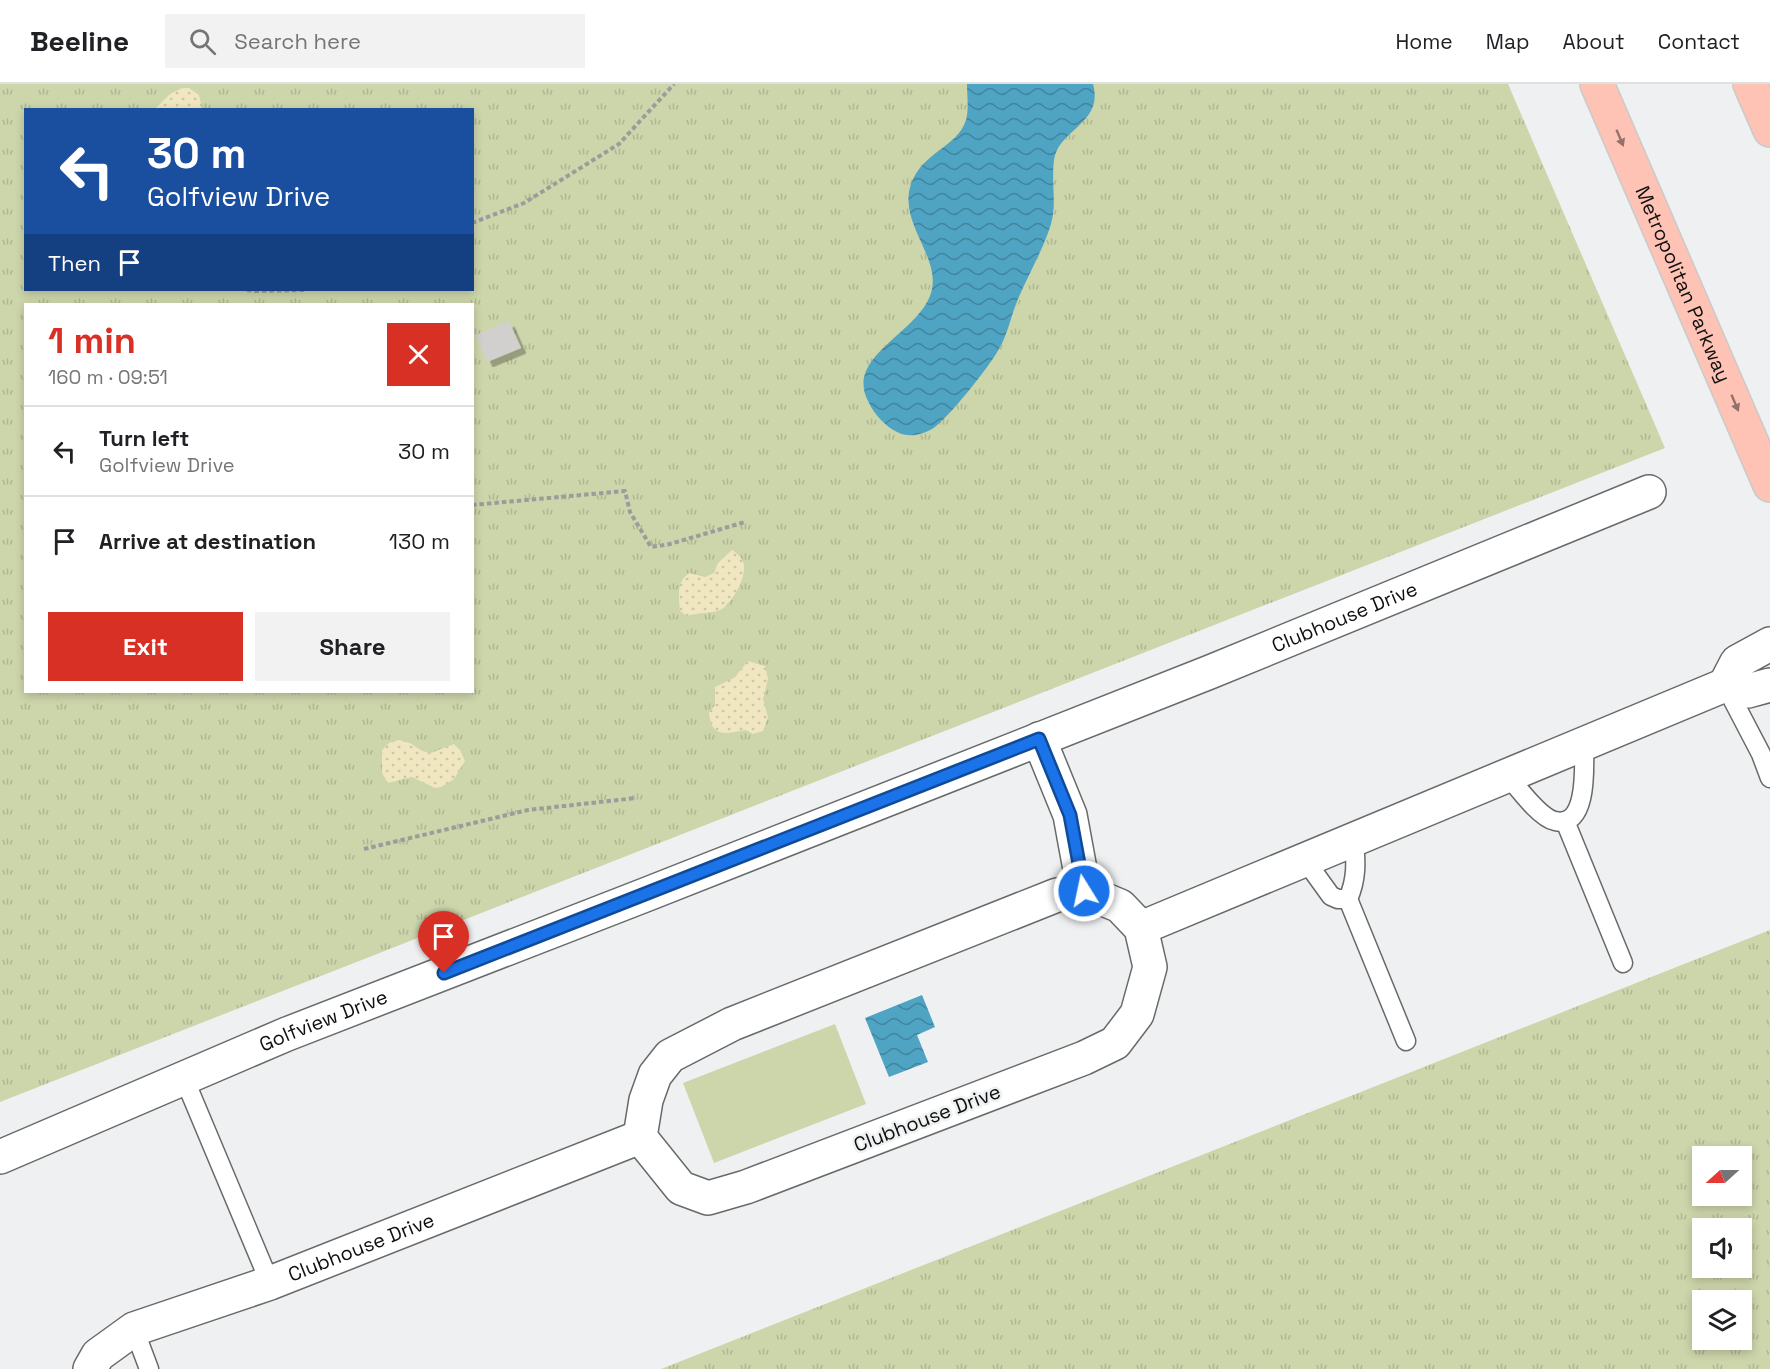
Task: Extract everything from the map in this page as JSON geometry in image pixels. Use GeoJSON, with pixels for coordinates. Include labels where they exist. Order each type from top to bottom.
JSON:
{"type":"FeatureCollection","features":[{"type":"Feature","properties":{"kind":"main road","name":"Metropolitan Parkway"},"geometry":{"type":"LineString","coordinates":[[1597,84],[1770,484]]}},
{"type":"Feature","properties":{"kind":"main road"},"geometry":{"type":"LineString","coordinates":[[1750,84],[1770,130]]}},
{"type":"Feature","properties":{"kind":"street","name":"Clubhouse Drive"},"geometry":{"type":"LineString","coordinates":[[1039,739],[1210,672],[1649,492]]}},
{"type":"Feature","properties":{"kind":"street"},"geometry":{"type":"LineString","coordinates":[[1725,685],[1737,662],[1770,644]]}},
{"type":"Feature","properties":{"kind":"street"},"geometry":{"type":"LineString","coordinates":[[640,1137],[646,1100],[655,1075],[670,1056],[754,1015],[1057,895],[1084,891],[1120,906],[1141,928],[1725,685],[1748,691],[1770,685]]}},
{"type":"Feature","properties":{"kind":"street"},"geometry":{"type":"LineString","coordinates":[[1039,739],[1070,815],[1084,891]]}},
{"type":"Feature","properties":{"kind":"street","name":"Golfview Drive"},"geometry":{"type":"LineString","coordinates":[[0,1157],[287,1034],[634,900],[1039,739]]}},
{"type":"Feature","properties":{"kind":"street","name":"Clubhouse Drive"},"geometry":{"type":"LineString","coordinates":[[90,1369],[98,1355],[134,1329],[270,1283],[640,1137],[681,1188],[708,1198],[746,1187],[1084,1058],[1115,1043],[1137,1014],[1150,967],[1141,928]]}},
{"type":"Feature","properties":{"kind":"lane"},"geometry":{"type":"LineString","coordinates":[[1725,685],[1761,753],[1770,778]]}},
{"type":"Feature","properties":{"kind":"lane"},"geometry":{"type":"LineString","coordinates":[[1508,776],[1543,814],[1554,821],[1565,821],[1574,815],[1581,801],[1584,779],[1584,744]]}},
{"type":"Feature","properties":{"kind":"lane"},"geometry":{"type":"LineString","coordinates":[[1565,821],[1623,963]]}},
{"type":"Feature","properties":{"kind":"lane"},"geometry":{"type":"LineString","coordinates":[[1354,840],[1356,873],[1348,899],[1406,1041]]}},
{"type":"Feature","properties":{"kind":"lane"},"geometry":{"type":"LineString","coordinates":[[1305,860],[1331,896],[1348,899]]}},
{"type":"Feature","properties":{"kind":"lane"},"geometry":{"type":"LineString","coordinates":[[184,1078],[270,1283]]}},
{"type":"Feature","properties":{"kind":"lane"},"geometry":{"type":"LineString","coordinates":[[134,1329],[149,1369]]}},
{"type":"Feature","properties":{"kind":"path"},"geometry":{"type":"LineString","coordinates":[[474,221],[524,203],[619,144],[674,84]]}},
{"type":"Feature","properties":{"kind":"path"},"geometry":{"type":"LineString","coordinates":[[474,505],[625,491],[630,512],[651,547],[670,544],[745,522]]}},
{"type":"Feature","properties":{"kind":"path"},"geometry":{"type":"LineString","coordinates":[[364,849],[528,810],[636,798]]}},
{"type":"Feature","properties":{"kind":"green space"},"geometry":{"type":"Polygon","coordinates":[[[0,84],[1508,84],[1665,448],[0,1102],[0,84]]]}},
{"type":"Feature","properties":{"kind":"green space"},"geometry":{"type":"Polygon","coordinates":[[[1770,930],[1770,1369],[661,1369],[1770,930]]]}},
{"type":"Feature","properties":{"kind":"green space"},"geometry":{"type":"Polygon","coordinates":[[[835,1024],[866,1104],[714,1163],[683,1083],[835,1024]]]}},
{"type":"Feature","properties":{"kind":"sand"},"geometry":{"type":"Polygon","coordinates":[[[182,88],[189,88],[199,95],[202,108],[156,108],[170,94],[182,88]]]}},
{"type":"Feature","properties":{"kind":"sand"},"geometry":{"type":"Polygon","coordinates":[[[732,550],[742,560],[744,570],[733,597],[725,607],[713,612],[687,616],[680,611],[679,590],[685,577],[689,573],[705,577],[714,573],[718,563],[732,550]]]}},
{"type":"Feature","properties":{"kind":"sand"},"geometry":{"type":"Polygon","coordinates":[[[748,661],[765,666],[768,679],[763,699],[768,717],[763,731],[753,734],[746,730],[732,733],[720,732],[713,726],[709,712],[715,705],[715,687],[734,678],[748,661]]]}},
{"type":"Feature","properties":{"kind":"sand"},"geometry":{"type":"Polygon","coordinates":[[[399,740],[431,753],[454,744],[465,761],[454,779],[441,787],[435,788],[412,777],[388,783],[382,773],[382,750],[389,743],[399,740]]]}},
{"type":"Feature","properties":{"kind":"water"},"geometry":{"type":"Polygon","coordinates":[[[967,84],[1093,84],[1095,97],[1087,117],[1057,149],[1053,168],[1054,209],[1051,224],[999,349],[987,368],[948,415],[924,433],[906,435],[889,427],[871,407],[864,386],[866,371],[887,344],[915,319],[926,305],[932,289],[933,276],[930,264],[914,225],[908,198],[911,184],[923,164],[948,144],[962,129],[968,107],[967,84]]]}},
{"type":"Feature","properties":{"kind":"water"},"geometry":{"type":"Polygon","coordinates":[[[922,995],[935,1027],[917,1035],[928,1062],[889,1077],[865,1018],[922,995]]]}},
{"type":"Feature","properties":{"kind":"building"},"geometry":{"type":"Polygon","coordinates":[[[509,321],[521,348],[487,362],[476,335],[509,321]]]}},
{"type":"Feature","properties":{"kind":"route"},"geometry":{"type":"LineString","coordinates":[[444,973],[645,896],[1039,739],[1070,815],[1084,891]]}}]}
